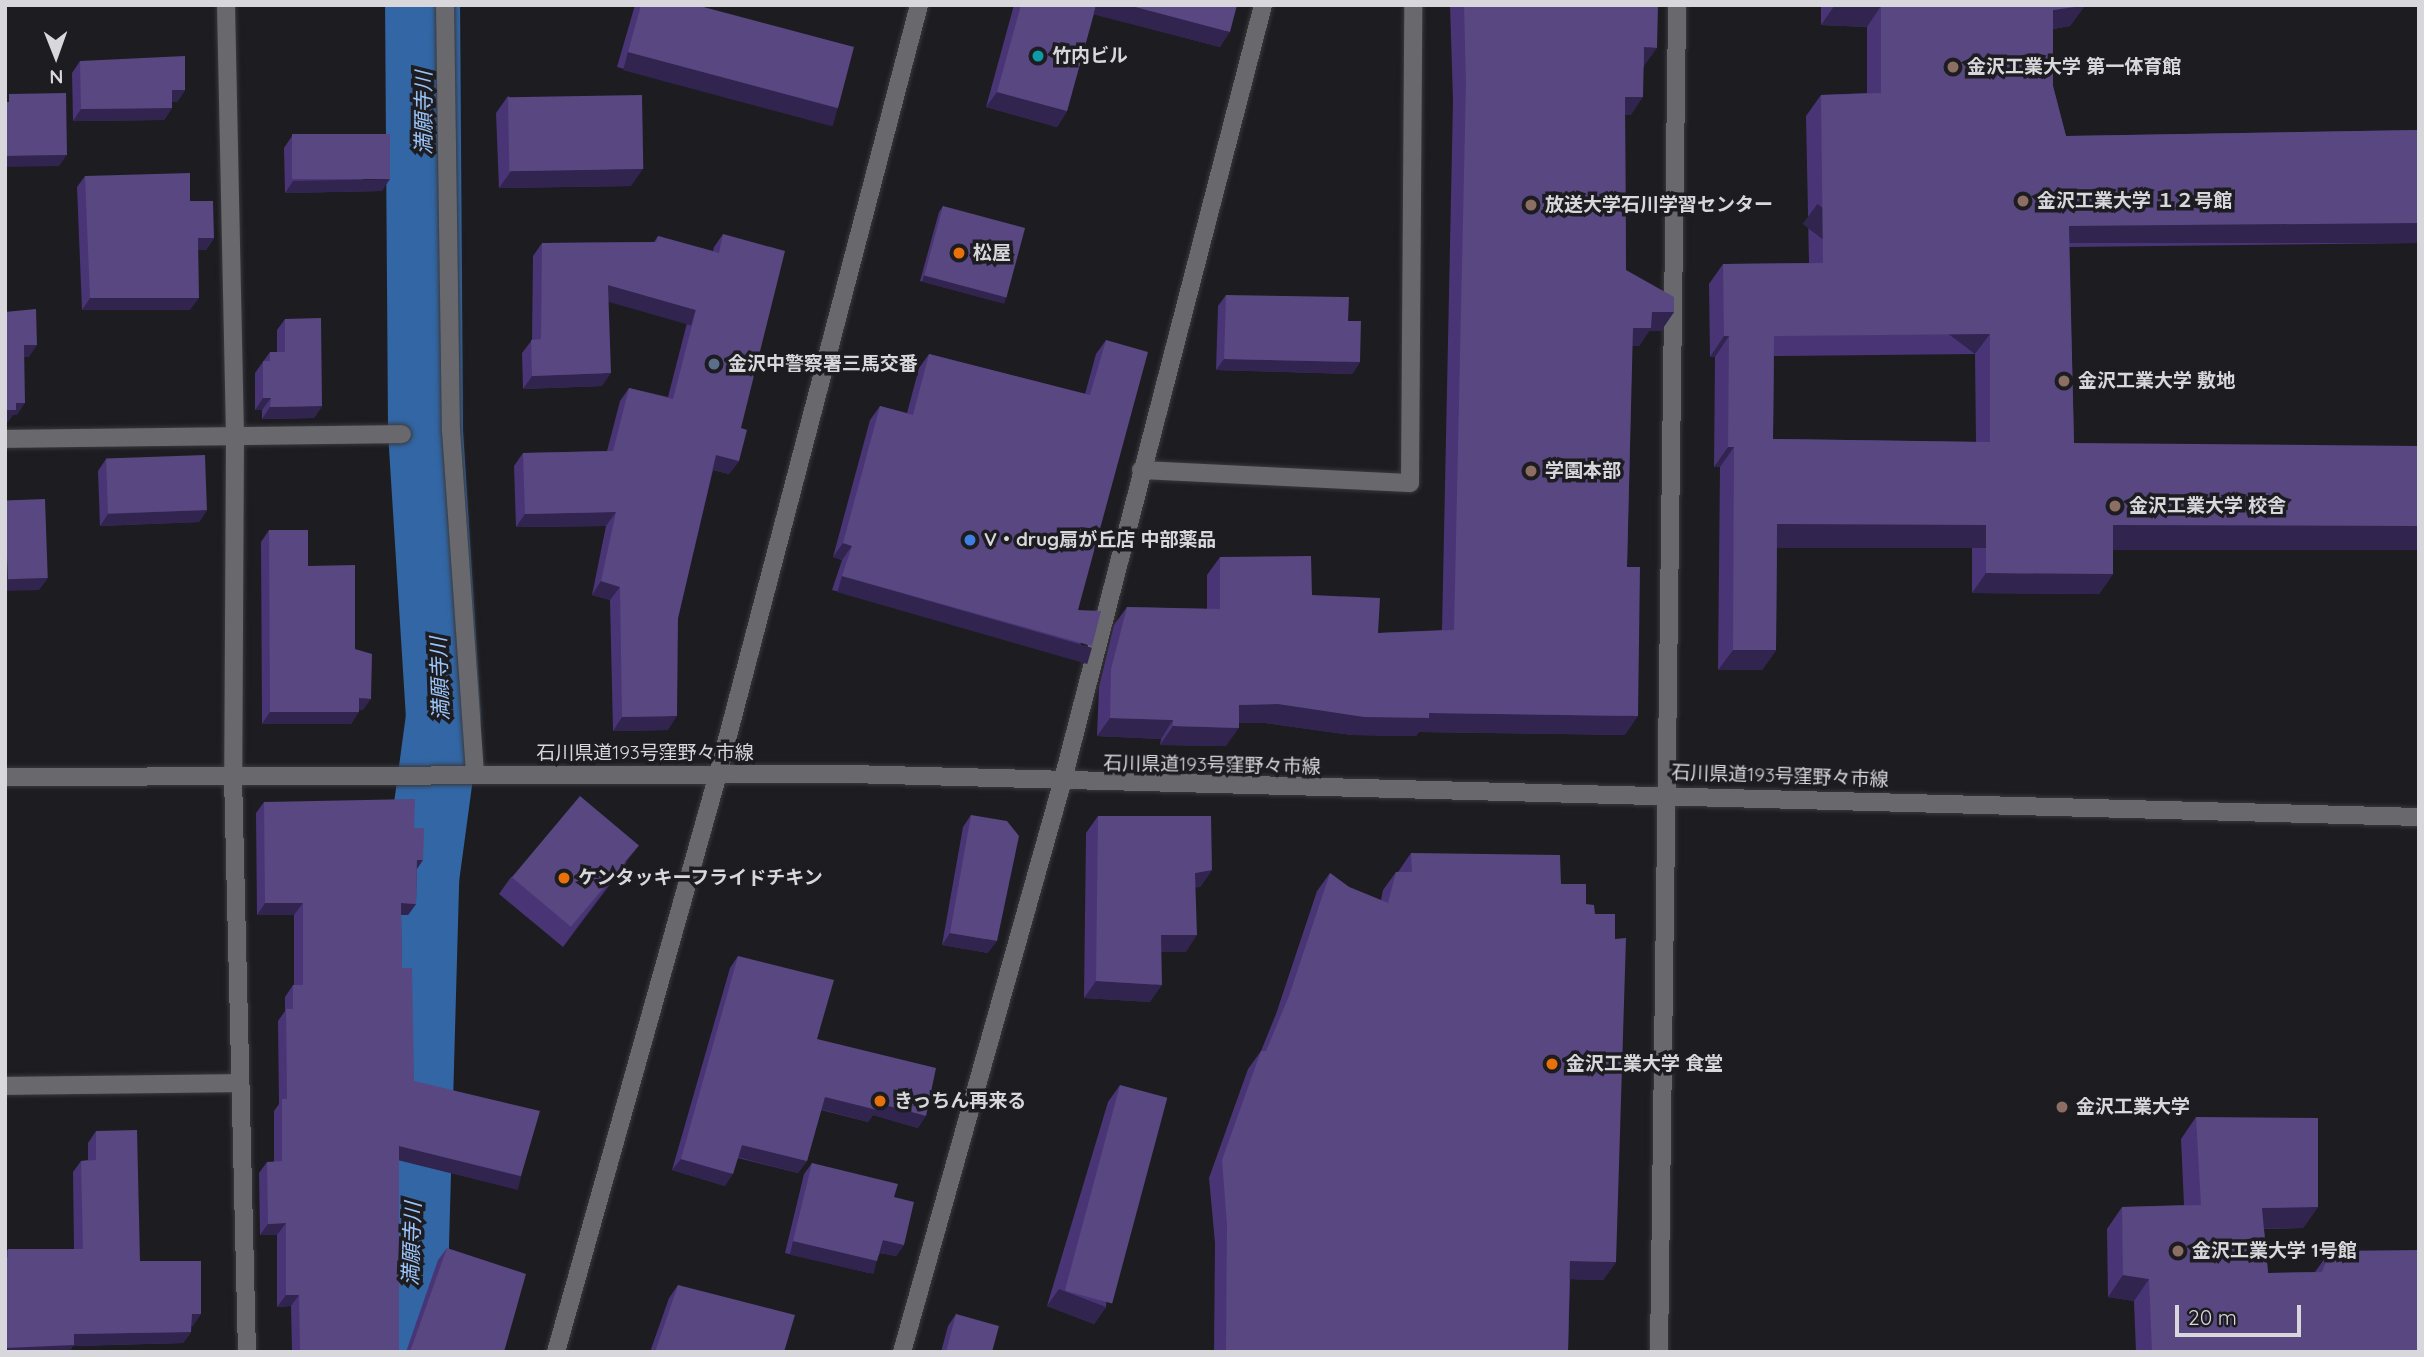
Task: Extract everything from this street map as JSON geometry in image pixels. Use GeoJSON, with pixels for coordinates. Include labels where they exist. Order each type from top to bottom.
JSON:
{"type":"FeatureCollection","features":[{"type":"Feature","properties":{"kind":"street"},"geometry":{"type":"LineString","coordinates":[[226,5],[235,436],[233,776],[247,1352]]}},
{"type":"Feature","properties":{"kind":"street"},"geometry":{"type":"LineString","coordinates":[[445,5],[451,430],[475,774]]}},
{"type":"Feature","properties":{"kind":"street"},"geometry":{"type":"LineString","coordinates":[[556,1352],[718,774],[919,5]]}},
{"type":"Feature","properties":{"kind":"street"},"geometry":{"type":"LineString","coordinates":[[902,1352],[1062,783],[1263,5]]}},
{"type":"Feature","properties":{"kind":"street"},"geometry":{"type":"LineString","coordinates":[[1141,470],[1410,484],[1413,5]]}},
{"type":"Feature","properties":{"kind":"street"},"geometry":{"type":"LineString","coordinates":[[1659,1352],[1664,794],[1677,5]]}},
{"type":"Feature","properties":{"kind":"street"},"geometry":{"type":"LineString","coordinates":[[5,439],[402,434]]}},
{"type":"Feature","properties":{"kind":"street","name":"石川県道193号窪野々市線"},"geometry":{"type":"LineString","coordinates":[[5,777],[718,774],[1664,794],[2419,817]]}},
{"type":"Feature","properties":{"kind":"street"},"geometry":{"type":"LineString","coordinates":[[5,1086],[240,1083]]}},
{"type":"Feature","properties":{"kind":"building"},"geometry":{"type":"Polygon","coordinates":[[[641,5],[696,5],[854,47],[838,108],[628,52],[641,5]]]}},
{"type":"Feature","properties":{"kind":"building","name":"竹内ビル"},"geometry":{"type":"Polygon","coordinates":[[[1021,5],[1096,5],[1067,111],[997,92],[1021,5]]]}},
{"type":"Feature","properties":{"kind":"building"},"geometry":{"type":"Polygon","coordinates":[[[1128,5],[1237,5],[1230,32],[1128,5]]]}},
{"type":"Feature","properties":{"kind":"building"},"geometry":{"type":"Polygon","coordinates":[[[1464,5],[1658,5],[1657,48],[1644,47],[1643,97],[1625,97],[1626,270],[1674,297],[1674,312],[1652,312],[1651,328],[1633,328],[1627,567],[1640,567],[1638,716],[1429,713],[1429,718],[1364,717],[1278,704],[1239,705],[1239,728],[1173,726],[1173,720],[1110,718],[1111,669],[1127,607],[1220,609],[1220,557],[1311,556],[1312,595],[1380,598],[1378,633],[1454,630],[1466,82],[1464,5]]]}},
{"type":"Feature","properties":{"kind":"building"},"geometry":{"type":"Polygon","coordinates":[[[1856,5],[2085,5],[2053,10],[2053,86],[2066,136],[2419,130],[2419,223],[2069,226],[2074,443],[2419,446],[2419,526],[2113,525],[2113,574],[1986,573],[1986,525],[1777,524],[1776,650],[1733,650],[1734,447],[1728,447],[1729,336],[1724,336],[1723,264],[1823,263],[1821,95],[1881,93],[1881,6],[1856,5]],[[1990,334],[1774,336],[1773,439],[1990,442],[1990,334]]]}},
{"type":"Feature","properties":{"kind":"building"},"geometry":{"type":"Polygon","coordinates":[[[185,56],[185,90],[172,90],[172,108],[81,109],[80,61],[185,56]]]}},
{"type":"Feature","properties":{"kind":"building"},"geometry":{"type":"Polygon","coordinates":[[[66,93],[67,155],[5,156],[5,102],[9,102],[9,94],[66,93]]]}},
{"type":"Feature","properties":{"kind":"building"},"geometry":{"type":"Polygon","coordinates":[[[642,95],[643,169],[509,171],[508,97],[642,95]]]}},
{"type":"Feature","properties":{"kind":"building"},"geometry":{"type":"Polygon","coordinates":[[[292,134],[390,134],[390,179],[292,179],[292,134]]]}},
{"type":"Feature","properties":{"kind":"building"},"geometry":{"type":"Polygon","coordinates":[[[190,173],[190,201],[213,201],[214,238],[198,238],[199,298],[90,298],[85,176],[190,173]]]}},
{"type":"Feature","properties":{"kind":"building"},"geometry":{"type":"Polygon","coordinates":[[[943,206],[1025,228],[1006,298],[924,276],[943,206]]]}},
{"type":"Feature","properties":{"kind":"building"},"geometry":{"type":"Polygon","coordinates":[[[723,234],[785,251],[741,428],[747,430],[739,461],[716,455],[678,618],[677,716],[622,717],[620,587],[601,581],[616,512],[525,514],[523,453],[613,451],[629,388],[673,399],[696,310],[608,285],[611,373],[532,376],[531,340],[541,339],[542,243],[656,242],[658,236],[719,253],[723,234]]]}},
{"type":"Feature","properties":{"kind":"building"},"geometry":{"type":"Polygon","coordinates":[[[1226,295],[1349,297],[1348,321],[1361,321],[1360,362],[1224,359],[1226,295]]]}},
{"type":"Feature","properties":{"kind":"building"},"geometry":{"type":"Polygon","coordinates":[[[36,309],[37,345],[24,345],[25,403],[16,403],[16,410],[5,410],[5,312],[36,309]]]}},
{"type":"Feature","properties":{"kind":"building"},"geometry":{"type":"Polygon","coordinates":[[[321,318],[322,406],[270,407],[271,398],[263,398],[263,361],[270,361],[270,352],[285,352],[285,319],[321,318]]]}},
{"type":"Feature","properties":{"kind":"building"},"geometry":{"type":"Polygon","coordinates":[[[1106,340],[1148,352],[1078,610],[1101,611],[1092,646],[842,576],[852,546],[843,543],[880,406],[913,415],[929,354],[1090,395],[1106,340]]]}},
{"type":"Feature","properties":{"kind":"building"},"geometry":{"type":"Polygon","coordinates":[[[205,455],[207,510],[108,513],[106,458],[205,455]]]}},
{"type":"Feature","properties":{"kind":"building"},"geometry":{"type":"Polygon","coordinates":[[[45,499],[48,578],[8,579],[5,500],[45,499]]]}},
{"type":"Feature","properties":{"kind":"building"},"geometry":{"type":"Polygon","coordinates":[[[269,530],[308,530],[308,566],[355,565],[355,649],[372,654],[371,699],[359,698],[359,712],[270,712],[269,530]]]}},
{"type":"Feature","properties":{"kind":"building","name":"ケンタッキーフライドチキン"},"geometry":{"type":"Polygon","coordinates":[[[580,796],[639,845],[571,927],[512,877],[580,796]]]}},
{"type":"Feature","properties":{"kind":"building"},"geometry":{"type":"Polygon","coordinates":[[[415,799],[414,828],[424,828],[423,860],[417,860],[416,904],[401,903],[402,968],[412,968],[414,1081],[540,1111],[521,1176],[399,1146],[399,1352],[300,1352],[299,1295],[286,1295],[286,1223],[268,1224],[267,1162],[282,1161],[282,1099],[287,1099],[286,1009],[293,1009],[293,985],[303,985],[303,903],[265,903],[264,802],[415,799]]]}},
{"type":"Feature","properties":{"kind":"building"},"geometry":{"type":"Polygon","coordinates":[[[971,815],[1007,821],[1019,836],[997,941],[950,933],[971,815]]]}},
{"type":"Feature","properties":{"kind":"building"},"geometry":{"type":"Polygon","coordinates":[[[1098,816],[1211,816],[1212,870],[1195,873],[1197,935],[1161,935],[1162,985],[1096,981],[1098,816]]]}},
{"type":"Feature","properties":{"kind":"building"},"geometry":{"type":"Polygon","coordinates":[[[1411,853],[1560,855],[1561,884],[1586,884],[1586,904],[1594,905],[1595,914],[1615,914],[1615,939],[1626,938],[1616,1262],[1570,1261],[1568,1352],[1226,1352],[1227,1224],[1222,1160],[1261,1051],[1266,1051],[1289,996],[1330,873],[1349,887],[1388,903],[1396,872],[1412,872],[1411,853]]]}},
{"type":"Feature","properties":{"kind":"building"},"geometry":{"type":"Polygon","coordinates":[[[738,956],[834,980],[817,1039],[936,1068],[926,1116],[878,1103],[877,1110],[825,1097],[807,1161],[742,1145],[733,1174],[681,1159],[738,956]]]}},
{"type":"Feature","properties":{"kind":"building"},"geometry":{"type":"Polygon","coordinates":[[[1120,1085],[1167,1098],[1112,1303],[1065,1291],[1120,1085]]]}},
{"type":"Feature","properties":{"kind":"building","name":"金沢工業大学 1号館"},"geometry":{"type":"Polygon","coordinates":[[[2196,1117],[2318,1118],[2318,1207],[2262,1208],[2268,1273],[2322,1272],[2330,1251],[2419,1250],[2419,1352],[2152,1352],[2149,1279],[2123,1275],[2122,1207],[2201,1205],[2196,1117]]]}},
{"type":"Feature","properties":{"kind":"building"},"geometry":{"type":"Polygon","coordinates":[[[137,1130],[140,1261],[201,1261],[201,1314],[192,1314],[191,1332],[74,1334],[74,1345],[5,1348],[5,1257],[8,1257],[8,1249],[83,1249],[81,1161],[96,1160],[96,1131],[137,1130]]]}},
{"type":"Feature","properties":{"kind":"building"},"geometry":{"type":"Polygon","coordinates":[[[812,1163],[898,1184],[894,1197],[914,1202],[904,1245],[883,1240],[877,1261],[793,1241],[812,1163]]]}},
{"type":"Feature","properties":{"kind":"building"},"geometry":{"type":"Polygon","coordinates":[[[447,1248],[526,1274],[504,1352],[410,1352],[447,1248]]]}},
{"type":"Feature","properties":{"kind":"building"},"geometry":{"type":"Polygon","coordinates":[[[678,1285],[795,1315],[784,1352],[655,1352],[678,1285]]]}},
{"type":"Feature","properties":{"kind":"building"},"geometry":{"type":"Polygon","coordinates":[[[956,1314],[999,1326],[992,1352],[946,1352],[956,1314]]]}},
{"type":"Feature","properties":{"kind":"building"},"geometry":{"type":"Polygon","coordinates":[[[2015,1350],[2069,1352],[2015,1352],[2015,1350]]]}},
{"type":"Feature","properties":{"kind":"waterway","name":"満願寺川"},"geometry":{"type":"LineString","coordinates":[[408,1352],[421,879],[443,717],[425,428],[422,5]]}},
{"type":"Feature","properties":{"kind":"place","name":"竹内ビル"},"geometry":{"type":"Point","coordinates":[1038,56]}},
{"type":"Feature","properties":{"kind":"place","name":"金沢工業大学 第一体育館"},"geometry":{"type":"Point","coordinates":[1953,67]}},
{"type":"Feature","properties":{"kind":"place","name":"金沢工業大学 １２号館"},"geometry":{"type":"Point","coordinates":[2023,201]}},
{"type":"Feature","properties":{"kind":"place","name":"放送大学石川学習センター"},"geometry":{"type":"Point","coordinates":[1531,205]}},
{"type":"Feature","properties":{"kind":"place","name":"松屋"},"geometry":{"type":"Point","coordinates":[959,253]}},
{"type":"Feature","properties":{"kind":"place","name":"金沢中警察署三馬交番"},"geometry":{"type":"Point","coordinates":[714,364]}},
{"type":"Feature","properties":{"kind":"place","name":"金沢工業大学 敷地"},"geometry":{"type":"Point","coordinates":[2064,381]}},
{"type":"Feature","properties":{"kind":"place","name":"学園本部"},"geometry":{"type":"Point","coordinates":[1531,471]}},
{"type":"Feature","properties":{"kind":"place","name":"金沢工業大学 校舎"},"geometry":{"type":"Point","coordinates":[2115,506]}},
{"type":"Feature","properties":{"kind":"place","name":"V・drug扇が丘店 中部薬品"},"geometry":{"type":"Point","coordinates":[970,540]}},
{"type":"Feature","properties":{"kind":"place","name":"ケンタッキーフライドチキン"},"geometry":{"type":"Point","coordinates":[564,878]}},
{"type":"Feature","properties":{"kind":"place","name":"金沢工業大学 食堂"},"geometry":{"type":"Point","coordinates":[1552,1064]}},
{"type":"Feature","properties":{"kind":"place","name":"きっちん再来る"},"geometry":{"type":"Point","coordinates":[880,1101]}},
{"type":"Feature","properties":{"kind":"place","name":"金沢工業大学"},"geometry":{"type":"Point","coordinates":[2062,1107]}},
{"type":"Feature","properties":{"kind":"place","name":"金沢工業大学 1号館"},"geometry":{"type":"Point","coordinates":[2178,1251]}}]}
